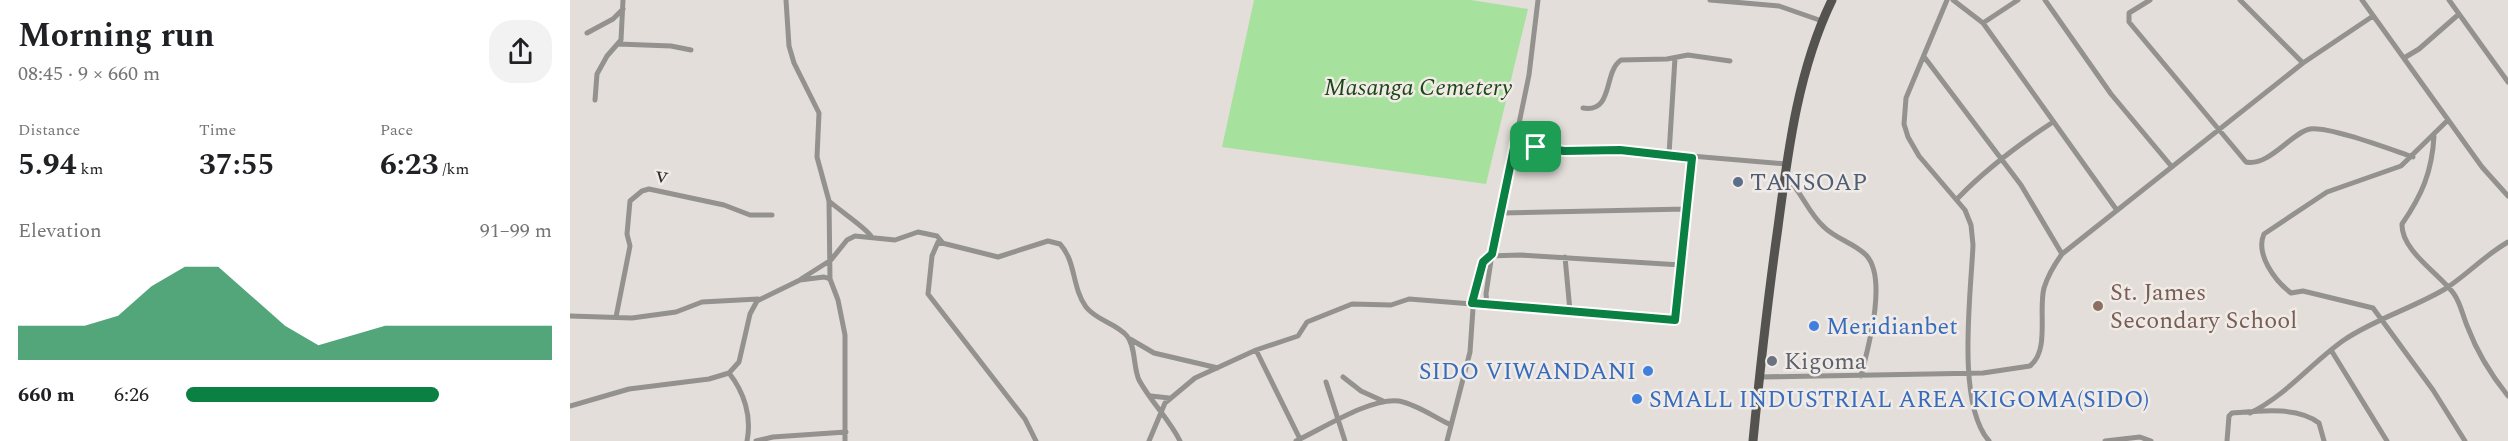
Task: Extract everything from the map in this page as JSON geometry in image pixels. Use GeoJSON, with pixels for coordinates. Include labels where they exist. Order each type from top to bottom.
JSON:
{"type":"FeatureCollection","features":[{"type":"Feature","properties":{"kind":"main road"},"geometry":{"type":"LineString","coordinates":[[1753,441],[1786,164],[1801,93],[1822,21],[1832,0]]}},
{"type":"Feature","properties":{"kind":"street"},"geometry":{"type":"LineString","coordinates":[[595,100],[597,74],[607,56],[618,44],[622,30],[624,0]]}},
{"type":"Feature","properties":{"kind":"street"},"geometry":{"type":"LineString","coordinates":[[786,0],[789,46],[794,63],[819,113],[817,157],[829,201],[830,279],[838,300],[845,335],[845,441]]}},
{"type":"Feature","properties":{"kind":"street"},"geometry":{"type":"LineString","coordinates":[[1487,304],[1486,294],[1492,254],[1529,75],[1538,0]]}},
{"type":"Feature","properties":{"kind":"street"},"geometry":{"type":"LineString","coordinates":[[1710,0],[1779,6],[1822,21]]}},
{"type":"Feature","properties":{"kind":"street"},"geometry":{"type":"LineString","coordinates":[[1947,0],[1906,98],[1903,110],[1904,129],[1919,156],[1958,198],[1971,225],[1973,244],[1968,372],[1974,412],[1989,441]]}},
{"type":"Feature","properties":{"kind":"street"},"geometry":{"type":"LineString","coordinates":[[1953,0],[1983,23],[2116,209]]}},
{"type":"Feature","properties":{"kind":"street"},"geometry":{"type":"LineString","coordinates":[[1983,23],[2018,0]]}},
{"type":"Feature","properties":{"kind":"street"},"geometry":{"type":"LineString","coordinates":[[2045,0],[2111,93],[2172,167]]}},
{"type":"Feature","properties":{"kind":"street"},"geometry":{"type":"LineString","coordinates":[[2150,0],[2129,14],[2129,22],[2217,129],[2242,158],[2250,163],[2267,157],[2292,142],[2302,131],[2313,129],[2371,142],[2413,157]]}},
{"type":"Feature","properties":{"kind":"street"},"geometry":{"type":"LineString","coordinates":[[2240,0],[2302,63]]}},
{"type":"Feature","properties":{"kind":"street"},"geometry":{"type":"LineString","coordinates":[[2362,0],[2482,167],[2508,196]]}},
{"type":"Feature","properties":{"kind":"street"},"geometry":{"type":"LineString","coordinates":[[2449,0],[2508,82]]}},
{"type":"Feature","properties":{"kind":"street"},"geometry":{"type":"LineString","coordinates":[[587,33],[613,19],[623,9]]}},
{"type":"Feature","properties":{"kind":"street"},"geometry":{"type":"LineString","coordinates":[[2404,58],[2419,49],[2459,14]]}},
{"type":"Feature","properties":{"kind":"street"},"geometry":{"type":"LineString","coordinates":[[1759,377],[1968,372],[2025,368],[2035,363],[2040,352],[2044,289],[2050,271],[2062,254],[2302,63],[2373,16]]}},
{"type":"Feature","properties":{"kind":"street"},"geometry":{"type":"LineString","coordinates":[[622,30],[632,46]]}},
{"type":"Feature","properties":{"kind":"street"},"geometry":{"type":"LineString","coordinates":[[618,44],[671,46],[691,50]]}},
{"type":"Feature","properties":{"kind":"street"},"geometry":{"type":"LineString","coordinates":[[1583,108],[1592,108],[1602,102],[1618,62],[1632,58],[1676,58],[1688,55],[1730,61]]}},
{"type":"Feature","properties":{"kind":"street"},"geometry":{"type":"LineString","coordinates":[[1669,154],[1676,58]]}},
{"type":"Feature","properties":{"kind":"street"},"geometry":{"type":"LineString","coordinates":[[1924,58],[2001,157],[2040,215],[2062,254]]}},
{"type":"Feature","properties":{"kind":"street"},"geometry":{"type":"LineString","coordinates":[[2448,120],[2413,157],[2401,166],[2326,192],[2264,234],[2261,240],[2263,257],[2291,293],[2303,291],[2370,306],[2433,390],[2465,441]]}},
{"type":"Feature","properties":{"kind":"street"},"geometry":{"type":"LineString","coordinates":[[1958,198],[1981,172],[2053,122]]}},
{"type":"Feature","properties":{"kind":"street"},"geometry":{"type":"LineString","coordinates":[[2434,136],[2428,180],[2402,224],[2402,230],[2414,250],[2454,294],[2478,350],[2508,396]]}},
{"type":"Feature","properties":{"kind":"street"},"geometry":{"type":"LineString","coordinates":[[1515,143],[1564,151],[1620,150],[1692,158],[1786,164]]}},
{"type":"Feature","properties":{"kind":"street"},"geometry":{"type":"LineString","coordinates":[[1149,441],[1160,413],[1169,398],[1195,378],[1219,369],[1256,350],[1298,336],[1307,322],[1352,304],[1391,305],[1409,298],[1675,320],[1692,158]]}},
{"type":"Feature","properties":{"kind":"street"},"geometry":{"type":"LineString","coordinates":[[1785,175],[1804,197],[1823,226],[1866,255],[1873,267],[1876,299],[1861,376]]}},
{"type":"Feature","properties":{"kind":"street","name":"v"},"geometry":{"type":"LineString","coordinates":[[616,317],[630,246],[627,227],[630,201],[642,191],[658,190],[724,205],[750,215],[772,215]]}},
{"type":"Feature","properties":{"kind":"street"},"geometry":{"type":"LineString","coordinates":[[829,201],[855,224],[863,226],[871,236]]}},
{"type":"Feature","properties":{"kind":"street"},"geometry":{"type":"LineString","coordinates":[[1502,213],[1686,209]]}},
{"type":"Feature","properties":{"kind":"street"},"geometry":{"type":"LineString","coordinates":[[570,316],[632,318],[676,312],[702,302],[758,300],[800,280],[831,260],[847,240],[871,236],[895,240],[918,232],[931,233],[942,242],[998,257],[1042,242],[1057,241],[1065,249],[1070,261],[1079,294],[1087,308],[1100,321],[1116,327],[1130,339],[1154,353],[1219,369]]}},
{"type":"Feature","properties":{"kind":"street"},"geometry":{"type":"LineString","coordinates":[[942,242],[936,243],[932,256],[928,294],[1025,419],[1036,441]]}},
{"type":"Feature","properties":{"kind":"street"},"geometry":{"type":"LineString","coordinates":[[2250,413],[2290,388],[2331,350],[2356,332],[2448,287],[2508,243]]}},
{"type":"Feature","properties":{"kind":"street"},"geometry":{"type":"LineString","coordinates":[[1447,441],[1449,424],[1470,352],[1472,303],[1483,262],[1492,254],[1681,265]]}},
{"type":"Feature","properties":{"kind":"street"},"geometry":{"type":"LineString","coordinates":[[1565,257],[1570,311]]}},
{"type":"Feature","properties":{"kind":"street"},"geometry":{"type":"LineString","coordinates":[[800,280],[824,277],[830,279]]}},
{"type":"Feature","properties":{"kind":"street"},"geometry":{"type":"LineString","coordinates":[[570,406],[629,389],[709,379],[729,373],[739,362],[750,314],[758,300]]}},
{"type":"Feature","properties":{"kind":"street"},"geometry":{"type":"LineString","coordinates":[[1130,339],[1138,378],[1160,413],[1172,423],[1180,441]]}},
{"type":"Feature","properties":{"kind":"street"},"geometry":{"type":"LineString","coordinates":[[1256,350],[1298,440],[1385,402],[1398,401],[1408,404],[1449,424]]}},
{"type":"Feature","properties":{"kind":"street"},"geometry":{"type":"LineString","coordinates":[[2331,350],[2387,441]]}},
{"type":"Feature","properties":{"kind":"street"},"geometry":{"type":"LineString","coordinates":[[729,373],[742,390],[748,432],[747,441]]}},
{"type":"Feature","properties":{"kind":"street"},"geometry":{"type":"LineString","coordinates":[[1344,377],[1361,391],[1385,402]]}},
{"type":"Feature","properties":{"kind":"street"},"geometry":{"type":"LineString","coordinates":[[1326,382],[1345,441]]}},
{"type":"Feature","properties":{"kind":"street"},"geometry":{"type":"LineString","coordinates":[[1151,396],[1169,398]]}},
{"type":"Feature","properties":{"kind":"street"},"geometry":{"type":"LineString","coordinates":[[2227,441],[2230,414],[2250,413],[2304,414],[2319,423],[2324,441]]}},
{"type":"Feature","properties":{"kind":"street"},"geometry":{"type":"LineString","coordinates":[[756,441],[773,437],[846,432]]}},
{"type":"Feature","properties":{"kind":"street"},"geometry":{"type":"LineString","coordinates":[[2105,441],[2140,437],[2151,441]]}},
{"type":"Feature","properties":{"kind":"green space","name":"Masanga Cemetery"},"geometry":{"type":"Polygon","coordinates":[[[1254,0],[1471,0],[1528,9],[1486,184],[1222,147],[1254,0]]]}},
{"type":"Feature","properties":{"kind":"place","name":"TANSOAP"},"geometry":{"type":"Point","coordinates":[1738,182]}},
{"type":"Feature","properties":{"kind":"place","name":"St. James Secondary School"},"geometry":{"type":"Point","coordinates":[2098,306]}},
{"type":"Feature","properties":{"kind":"place","name":"Meridianbet"},"geometry":{"type":"Point","coordinates":[1814,326]}},
{"type":"Feature","properties":{"kind":"place","name":"Kigoma"},"geometry":{"type":"Point","coordinates":[1772,361]}},
{"type":"Feature","properties":{"kind":"place","name":"SIDO VIWANDANI"},"geometry":{"type":"Point","coordinates":[1648,371]}},
{"type":"Feature","properties":{"kind":"place","name":"SMALL INDUSTRIAL AREA KIGOMA(SIDO)"},"geometry":{"type":"Point","coordinates":[1637,399]}},
{"type":"Feature","properties":{"kind":"route"},"geometry":{"type":"LineString","coordinates":[[1515,143],[1536,147],[1564,151],[1620,150],[1692,158],[1675,320],[1472,303],[1483,262],[1492,254],[1515,143]]}}]}
